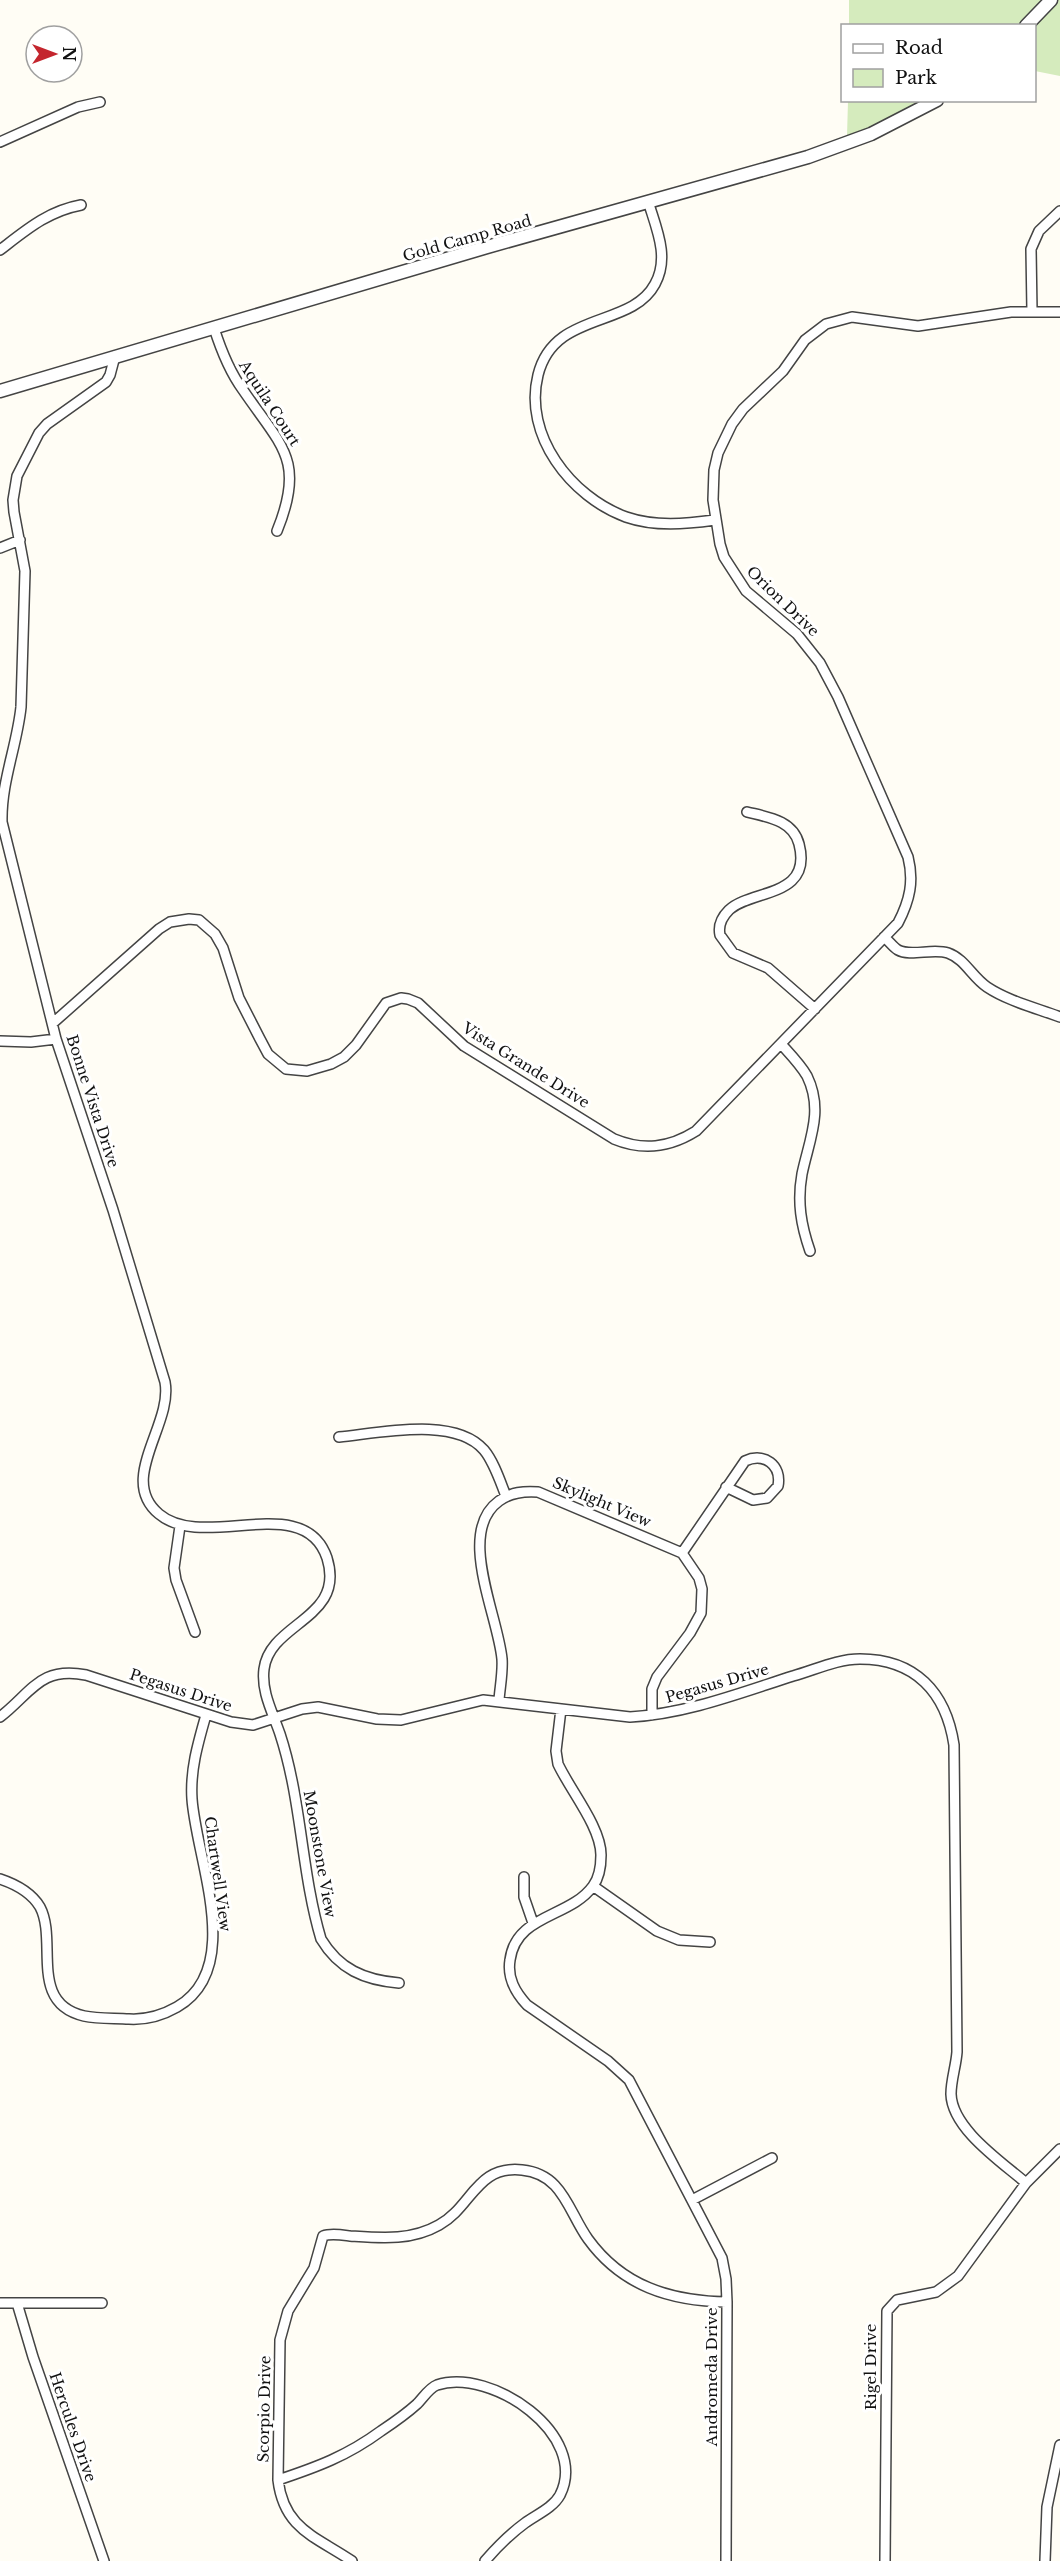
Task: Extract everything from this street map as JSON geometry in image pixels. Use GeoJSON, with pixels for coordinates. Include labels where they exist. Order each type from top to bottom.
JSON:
{"type":"FeatureCollection","features":[{"type":"Feature","properties":{"kind":"street"},"geometry":{"type":"LineString","coordinates":[[1028,24],[1051,0]]}},
{"type":"Feature","properties":{"kind":"street"},"geometry":{"type":"LineString","coordinates":[[0,141],[78,107],[100,102]]}},
{"type":"Feature","properties":{"kind":"street","name":"Gold Camp Road"},"geometry":{"type":"LineString","coordinates":[[0,391],[843,145],[893,124],[934,102]]}},
{"type":"Feature","properties":{"kind":"street"},"geometry":{"type":"LineString","coordinates":[[648,201],[662,251],[662,262],[655,284],[648,295],[638,303],[571,331],[551,349],[538,373],[536,415],[547,444],[568,477],[583,492],[610,510],[642,521],[659,523],[678,524],[716,520]]}},
{"type":"Feature","properties":{"kind":"street"},"geometry":{"type":"LineString","coordinates":[[0,250],[42,218],[81,205]]}},
{"type":"Feature","properties":{"kind":"street"},"geometry":{"type":"LineString","coordinates":[[1032,311],[1031,249],[1039,231],[1060,211]]}},
{"type":"Feature","properties":{"kind":"street","name":"Orion Drive"},"geometry":{"type":"LineString","coordinates":[[885,937],[898,922],[908,900],[912,880],[908,857],[838,697],[820,663],[797,634],[756,600],[738,581],[724,557],[712,487],[714,470],[724,438],[743,409],[783,371],[794,352],[815,330],[826,324],[852,317],[918,326],[992,314],[1032,311],[1060,312]]}},
{"type":"Feature","properties":{"kind":"street","name":"Aquila Court"},"geometry":{"type":"LineString","coordinates":[[214,328],[230,370],[277,436],[288,461],[290,489],[286,509],[277,531]]}},
{"type":"Feature","properties":{"kind":"street","name":"Bonne Vista Drive"},"geometry":{"type":"LineString","coordinates":[[115,356],[106,382],[47,424],[17,476],[13,500],[25,571],[21,707],[19,726],[2,793],[2,822],[56,1039],[112,1210],[167,1391],[164,1413],[144,1471],[145,1494],[159,1514],[180,1526]]}},
{"type":"Feature","properties":{"kind":"street"},"geometry":{"type":"LineString","coordinates":[[0,548],[20,540]]}},
{"type":"Feature","properties":{"kind":"street"},"geometry":{"type":"LineString","coordinates":[[747,812],[772,818],[788,826],[799,844],[798,866],[789,884],[731,908],[720,923],[720,935],[733,953],[768,968],[815,1009]]}},
{"type":"Feature","properties":{"kind":"street","name":"Vista Grande Drive"},"geometry":{"type":"LineString","coordinates":[[53,1023],[159,929],[170,922],[200,920],[215,934],[223,948],[238,998],[268,1053],[286,1069],[307,1071],[331,1064],[344,1057],[356,1045],[386,1003],[401,998],[408,999],[418,1003],[455,1039],[479,1057],[614,1139],[640,1147],[669,1144],[696,1131],[885,937]]}},
{"type":"Feature","properties":{"kind":"street"},"geometry":{"type":"LineString","coordinates":[[885,937],[898,950],[908,953],[932,951],[950,954],[960,959],[987,987],[1023,1004],[1060,1017]]}},
{"type":"Feature","properties":{"kind":"street"},"geometry":{"type":"LineString","coordinates":[[0,1041],[31,1042],[56,1039]]}},
{"type":"Feature","properties":{"kind":"street"},"geometry":{"type":"LineString","coordinates":[[781,1044],[806,1075],[814,1098],[815,1127],[802,1174],[799,1198],[801,1223],[810,1251]]}},
{"type":"Feature","properties":{"kind":"street"},"geometry":{"type":"LineString","coordinates":[[339,1437],[428,1429],[455,1431],[474,1441],[484,1450],[506,1496],[489,1510],[480,1530],[479,1542],[502,1660],[498,1700]]}},
{"type":"Feature","properties":{"kind":"street"},"geometry":{"type":"LineString","coordinates":[[652,1716],[652,1689],[657,1677],[690,1633],[701,1613],[702,1589],[692,1566],[682,1553],[726,1487],[743,1463],[753,1457],[769,1460],[778,1472],[778,1486],[767,1498],[753,1500],[726,1487]]}},
{"type":"Feature","properties":{"kind":"street","name":"Skylight View"},"geometry":{"type":"LineString","coordinates":[[506,1496],[528,1491],[551,1496],[682,1553]]}},
{"type":"Feature","properties":{"kind":"street"},"geometry":{"type":"LineString","coordinates":[[195,1632],[176,1580],[174,1568],[180,1526],[199,1528],[288,1525],[308,1533],[315,1539],[326,1557],[329,1582],[320,1606],[275,1644],[265,1663],[264,1687],[274,1719]]}},
{"type":"Feature","properties":{"kind":"street","name":"Pegasus Drive"},"geometry":{"type":"LineString","coordinates":[[2,1713],[40,1680],[64,1672],[86,1675],[206,1715],[252,1725],[302,1709],[318,1707],[377,1719],[400,1720],[472,1701],[498,1700],[630,1717],[652,1716],[689,1708],[834,1664],[858,1659],[892,1664],[907,1669],[930,1686],[947,1712],[954,1745],[957,2052],[951,2094],[953,2104],[968,2131],[1026,2183]]}},
{"type":"Feature","properties":{"kind":"street"},"geometry":{"type":"LineString","coordinates":[[561,1709],[556,1751],[558,1764],[596,1833],[599,1843],[600,1863],[593,1886],[657,1931],[679,1940],[710,1942]]}},
{"type":"Feature","properties":{"kind":"street","name":"Chartwell View"},"geometry":{"type":"LineString","coordinates":[[0,1879],[29,1894],[41,1909],[45,1930],[47,1975],[50,1985],[63,2004],[72,2011],[83,2016],[135,2020],[158,2015],[182,2004],[201,1984],[212,1954],[210,1902],[192,1802],[191,1784],[195,1753],[206,1715]]}},
{"type":"Feature","properties":{"kind":"street","name":"Moonstone View"},"geometry":{"type":"LineString","coordinates":[[274,1719],[289,1765],[321,1939],[328,1952],[348,1970],[375,1979],[399,1983]]}},
{"type":"Feature","properties":{"kind":"street"},"geometry":{"type":"LineString","coordinates":[[524,1877],[524,1897],[533,1923]]}},
{"type":"Feature","properties":{"kind":"street","name":"Andromeda Drive"},"geometry":{"type":"LineString","coordinates":[[593,1886],[575,1902],[533,1923],[523,1932],[512,1950],[510,1973],[518,1995],[527,2006],[608,2061],[629,2080],[722,2258],[727,2302],[726,2561]]}},
{"type":"Feature","properties":{"kind":"street","name":"Rigel Drive"},"geometry":{"type":"LineString","coordinates":[[885,2561],[886,2311],[897,2300],[936,2292],[958,2277],[1026,2183],[1060,2149]]}},
{"type":"Feature","properties":{"kind":"street"},"geometry":{"type":"LineString","coordinates":[[692,2200],[772,2158]]}},
{"type":"Feature","properties":{"kind":"street","name":"Scorpio Drive"},"geometry":{"type":"LineString","coordinates":[[352,2561],[305,2531],[289,2516],[280,2495],[278,2481],[280,2340],[288,2311],[310,2277],[321,2240],[327,2234],[397,2238],[412,2235],[439,2225],[450,2217],[479,2183],[489,2176],[500,2171],[535,2172],[557,2186],[588,2239],[615,2268],[662,2294],[682,2299],[727,2302]]}},
{"type":"Feature","properties":{"kind":"street"},"geometry":{"type":"LineString","coordinates":[[0,2303],[102,2303]]}},
{"type":"Feature","properties":{"kind":"street","name":"Hercules Drive"},"geometry":{"type":"LineString","coordinates":[[17,2303],[33,2357],[104,2561]]}},
{"type":"Feature","properties":{"kind":"street"},"geometry":{"type":"LineString","coordinates":[[278,2481],[332,2462],[355,2449],[417,2404],[437,2385],[462,2383],[492,2388],[524,2407],[555,2437],[566,2468],[563,2487],[553,2504],[511,2534],[485,2561]]}},
{"type":"Feature","properties":{"kind":"street"},"geometry":{"type":"LineString","coordinates":[[1045,2561],[1047,2507],[1060,2445]]}},
{"type":"Feature","properties":{"kind":"green space"},"geometry":{"type":"Polygon","coordinates":[[[849,0],[1060,0],[1060,76],[1036,71],[1036,24],[849,24],[849,0]]]}},
{"type":"Feature","properties":{"kind":"green space"},"geometry":{"type":"Polygon","coordinates":[[[848,102],[923,102],[876,125],[847,136],[848,102]]]}}]}
